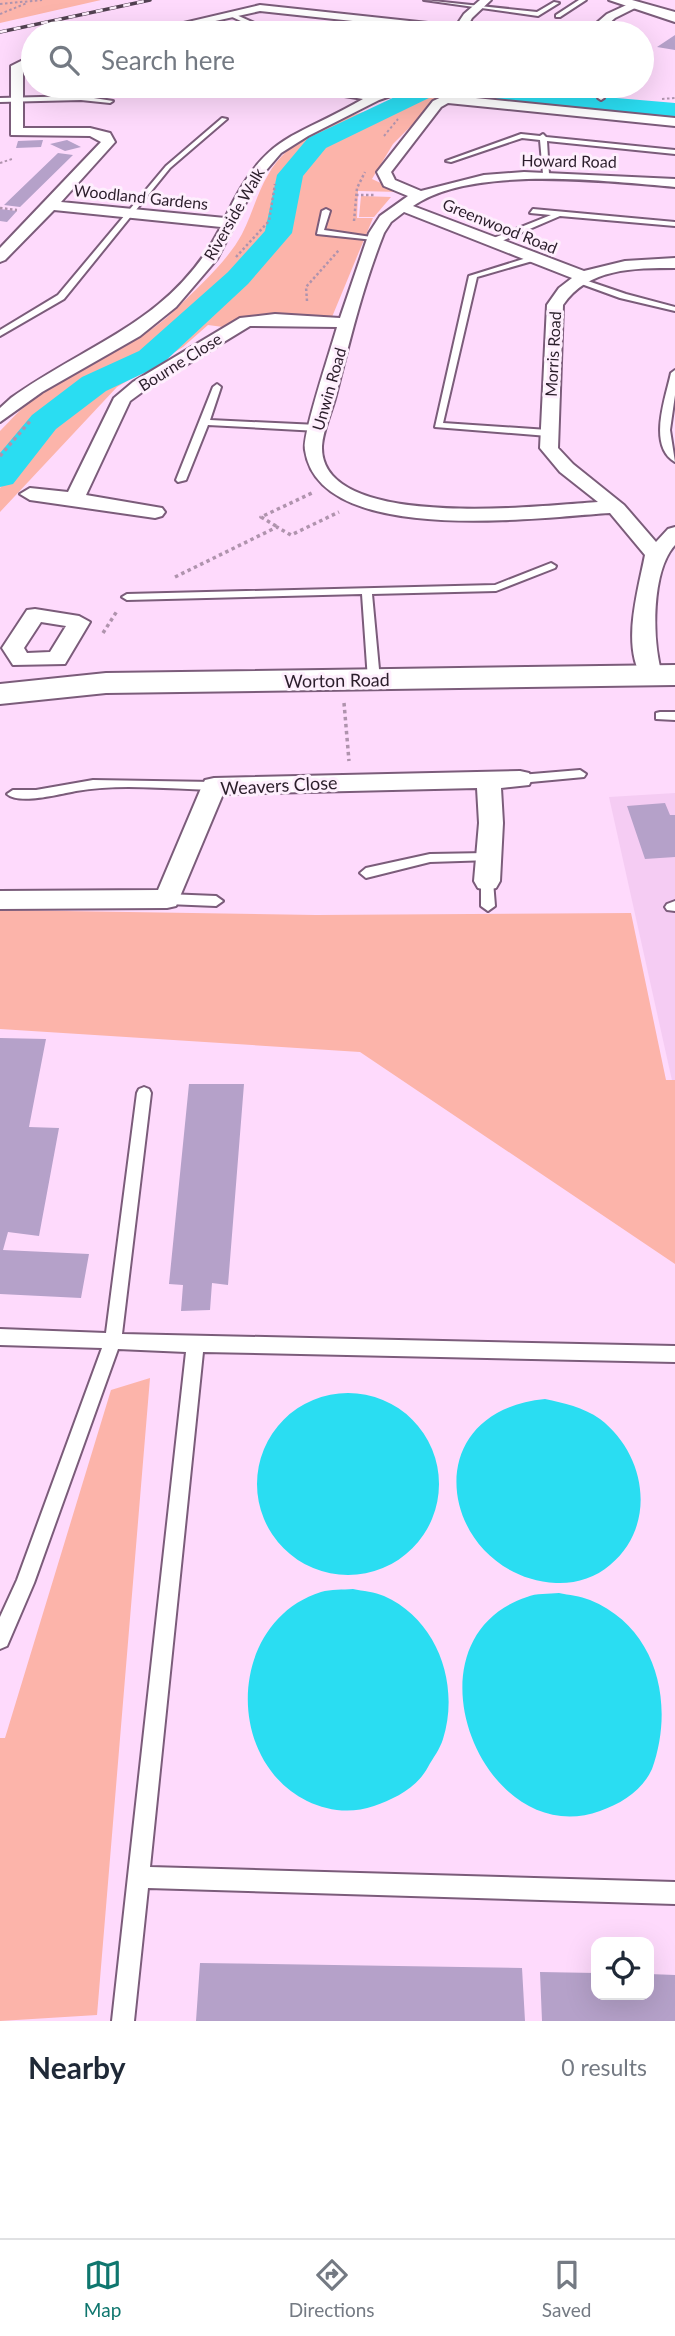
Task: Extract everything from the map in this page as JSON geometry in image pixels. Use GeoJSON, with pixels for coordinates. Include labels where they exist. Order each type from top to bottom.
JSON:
{"type":"FeatureCollection","features":[{"type":"Feature","properties":{"kind":"street"},"geometry":{"type":"LineString","coordinates":[[617,0],[675,17]]}},
{"type":"Feature","properties":{"kind":"street"},"geometry":{"type":"LineString","coordinates":[[467,21],[483,3]]}},
{"type":"Feature","properties":{"kind":"street"},"geometry":{"type":"LineString","coordinates":[[605,21],[634,5]]}},
{"type":"Feature","properties":{"kind":"street"},"geometry":{"type":"LineString","coordinates":[[204,21],[260,8],[375,21]]}},
{"type":"Feature","properties":{"kind":"street"},"geometry":{"type":"LineString","coordinates":[[17,66],[21,64]]}},
{"type":"Feature","properties":{"kind":"street"},"geometry":{"type":"LineString","coordinates":[[16,132],[17,66]]}},
{"type":"Feature","properties":{"kind":"street"},"geometry":{"type":"LineString","coordinates":[[0,68],[21,66]]}},
{"type":"Feature","properties":{"kind":"street","name":"Riverside Walk"},"geometry":{"type":"LineString","coordinates":[[0,416],[32,389],[151,320],[191,283],[217,247],[253,176],[267,158],[303,134],[371,98]]}},
{"type":"Feature","properties":{"kind":"street"},"geometry":{"type":"LineString","coordinates":[[422,197],[389,183],[384,172],[437,104],[446,99],[675,122]]}},
{"type":"Feature","properties":{"kind":"street","name":"Woodland Gardens"},"geometry":{"type":"LineString","coordinates":[[0,133],[90,132],[105,136],[108,142],[0,257]]}},
{"type":"Feature","properties":{"kind":"street","name":"Howard Road"},"geometry":{"type":"LineString","coordinates":[[422,197],[487,179],[546,174],[675,183]]}},
{"type":"Feature","properties":{"kind":"street","name":"Unwin Road"},"geometry":{"type":"LineString","coordinates":[[330,484],[317,465],[313,447],[340,323],[374,238],[384,220],[422,197]]}},
{"type":"Feature","properties":{"kind":"street","name":"Woodland Gardens"},"geometry":{"type":"LineString","coordinates":[[50,205],[229,223]]}},
{"type":"Feature","properties":{"kind":"street","name":"Greenwood Road"},"geometry":{"type":"LineString","coordinates":[[403,207],[494,241],[581,279]]}},
{"type":"Feature","properties":{"kind":"street","name":"Morris Road"},"geometry":{"type":"LineString","coordinates":[[655,555],[639,530],[558,462],[549,448],[555,305],[567,287],[581,279],[620,266],[675,262]]}},
{"type":"Feature","properties":{"kind":"street","name":"Bourne Close"},"geometry":{"type":"LineString","coordinates":[[74,499],[123,398],[139,386],[246,321],[275,319],[340,323]]}},
{"type":"Feature","properties":{"kind":"street"},"geometry":{"type":"LineString","coordinates":[[330,484],[363,500],[397,510],[432,514],[614,507]]}},
{"type":"Feature","properties":{"kind":"street"},"geometry":{"type":"LineString","coordinates":[[30,494],[155,512]]}},
{"type":"Feature","properties":{"kind":"street"},"geometry":{"type":"LineString","coordinates":[[663,674],[647,663],[646,607],[655,555],[675,533]]}},
{"type":"Feature","properties":{"kind":"street"},"geometry":{"type":"LineString","coordinates":[[10,692],[21,660]]}},
{"type":"Feature","properties":{"kind":"street","name":"Worton Road"},"geometry":{"type":"LineString","coordinates":[[10,692],[106,683],[663,674]]}},
{"type":"Feature","properties":{"kind":"street","name":"Weavers Close"},"geometry":{"type":"LineString","coordinates":[[167,900],[214,786],[520,779]]}},
{"type":"Feature","properties":{"kind":"street"},"geometry":{"type":"LineString","coordinates":[[487,869],[491,823],[489,780]]}},
{"type":"Feature","properties":{"kind":"street"},"geometry":{"type":"LineString","coordinates":[[0,900],[167,900]]}},
{"type":"Feature","properties":{"kind":"lane"},"geometry":{"type":"LineString","coordinates":[[427,0],[483,3],[538,14],[556,3]]}},
{"type":"Feature","properties":{"kind":"lane"},"geometry":{"type":"LineString","coordinates":[[558,16],[583,0]]}},
{"type":"Feature","properties":{"kind":"lane"},"geometry":{"type":"LineString","coordinates":[[232,15],[245,21]]}},
{"type":"Feature","properties":{"kind":"lane"},"geometry":{"type":"LineString","coordinates":[[0,100],[110,100]]}},
{"type":"Feature","properties":{"kind":"lane"},"geometry":{"type":"LineString","coordinates":[[0,334],[61,297],[168,167],[224,119]]}},
{"type":"Feature","properties":{"kind":"lane"},"geometry":{"type":"LineString","coordinates":[[449,161],[521,136],[543,136],[675,152]]}},
{"type":"Feature","properties":{"kind":"lane"},"geometry":{"type":"LineString","coordinates":[[543,136],[546,174]]}},
{"type":"Feature","properties":{"kind":"lane"},"geometry":{"type":"LineString","coordinates":[[326,211],[320,232],[374,238]]}},
{"type":"Feature","properties":{"kind":"lane"},"geometry":{"type":"LineString","coordinates":[[533,211],[675,224]]}},
{"type":"Feature","properties":{"kind":"lane"},"geometry":{"type":"LineString","coordinates":[[494,241],[557,215]]}},
{"type":"Feature","properties":{"kind":"lane"},"geometry":{"type":"LineString","coordinates":[[533,258],[473,276],[438,425],[548,433]]}},
{"type":"Feature","properties":{"kind":"lane"},"geometry":{"type":"LineString","coordinates":[[581,279],[623,296],[675,309]]}},
{"type":"Feature","properties":{"kind":"lane"},"geometry":{"type":"LineString","coordinates":[[675,373],[664,437],[668,452],[675,458]]}},
{"type":"Feature","properties":{"kind":"lane"},"geometry":{"type":"LineString","coordinates":[[181,480],[217,387]]}},
{"type":"Feature","properties":{"kind":"lane"},"geometry":{"type":"LineString","coordinates":[[205,422],[318,428]]}},
{"type":"Feature","properties":{"kind":"lane"},"geometry":{"type":"LineString","coordinates":[[127,597],[496,588],[551,566]]}},
{"type":"Feature","properties":{"kind":"lane"},"geometry":{"type":"LineString","coordinates":[[367,592],[374,680]]}},
{"type":"Feature","properties":{"kind":"lane"},"geometry":{"type":"LineString","coordinates":[[660,716],[675,716]]}},
{"type":"Feature","properties":{"kind":"lane"},"geometry":{"type":"LineString","coordinates":[[520,779],[580,774]]}},
{"type":"Feature","properties":{"kind":"lane"},"geometry":{"type":"LineString","coordinates":[[13,794],[36,794],[93,784],[214,786]]}},
{"type":"Feature","properties":{"kind":"lane"},"geometry":{"type":"LineString","coordinates":[[366,873],[430,858],[487,869],[488,906]]}},
{"type":"Feature","properties":{"kind":"lane"},"geometry":{"type":"LineString","coordinates":[[167,900],[216,901]]}},
{"type":"Feature","properties":{"kind":"lane"},"geometry":{"type":"LineString","coordinates":[[0,1639],[24,1583],[113,1340],[144,1093]]}},
{"type":"Feature","properties":{"kind":"lane"},"geometry":{"type":"LineString","coordinates":[[0,1337],[675,1354]]}},
{"type":"Feature","properties":{"kind":"lane"},"geometry":{"type":"LineString","coordinates":[[123,2021],[195,1344]]}},
{"type":"Feature","properties":{"kind":"lane"},"geometry":{"type":"LineString","coordinates":[[138,1877],[675,1893]]}},
{"type":"Feature","properties":{"kind":"path"},"geometry":{"type":"LineString","coordinates":[[0,4],[43,0]]}},
{"type":"Feature","properties":{"kind":"path"},"geometry":{"type":"LineString","coordinates":[[0,14],[28,3]]}},
{"type":"Feature","properties":{"kind":"path"},"geometry":{"type":"LineString","coordinates":[[0,163],[12,159]]}},
{"type":"Feature","properties":{"kind":"path"},"geometry":{"type":"LineString","coordinates":[[340,323],[305,300],[306,287],[336,255],[348,235],[355,219],[355,195]]}},
{"type":"Feature","properties":{"kind":"path"},"geometry":{"type":"LineString","coordinates":[[330,484],[261,517],[291,535],[363,500]]}},
{"type":"Feature","properties":{"kind":"path"},"geometry":{"type":"LineString","coordinates":[[164,582],[276,527]]}},
{"type":"Feature","properties":{"kind":"path"},"geometry":{"type":"LineString","coordinates":[[342,680],[351,783]]}},
{"type":"Feature","properties":{"kind":"shaded area"},"geometry":{"type":"Polygon","coordinates":[[[0,0],[101,0],[0,23],[0,0]]]}},
{"type":"Feature","properties":{"kind":"shaded area"},"geometry":{"type":"Polygon","coordinates":[[[416,98],[439,98],[393,144],[372,179],[400,192],[358,191],[357,218],[373,218],[332,317],[241,319],[223,327],[208,325],[183,347],[117,387],[0,512],[0,488],[58,422],[94,390],[159,357],[275,248],[285,233],[295,179],[322,145],[416,98]]]}},
{"type":"Feature","properties":{"kind":"shaded area"},"geometry":{"type":"Polygon","coordinates":[[[375,109],[312,142],[283,176],[275,222],[262,240],[198,307],[157,342],[96,378],[39,417],[0,465],[0,431],[26,405],[143,335],[175,310],[220,264],[242,234],[268,175],[288,150],[329,124],[375,109]]]}},
{"type":"Feature","properties":{"kind":"shaded area"},"geometry":{"type":"Polygon","coordinates":[[[361,196],[391,197],[374,217],[359,217],[361,196]]]}},
{"type":"Feature","properties":{"kind":"shaded area"},"geometry":{"type":"Polygon","coordinates":[[[675,793],[675,1094],[609,797],[675,793]]]}},
{"type":"Feature","properties":{"kind":"shaded area"},"geometry":{"type":"Polygon","coordinates":[[[0,910],[316,915],[631,913],[666,1080],[675,1080],[675,1264],[360,1052],[0,1029],[0,910]]]}},
{"type":"Feature","properties":{"kind":"shaded area"},"geometry":{"type":"Polygon","coordinates":[[[150,1378],[97,2015],[0,2021],[0,1738],[5,1738],[111,1390],[150,1378]]]}},
{"type":"Feature","properties":{"kind":"water"},"geometry":{"type":"Polygon","coordinates":[[[348,1393],[366,1394],[383,1400],[413,1419],[432,1449],[438,1466],[438,1502],[432,1519],[413,1549],[383,1568],[366,1574],[348,1575],[330,1574],[313,1568],[283,1549],[264,1519],[258,1502],[257,1484],[258,1466],[264,1449],[283,1419],[313,1400],[330,1394],[348,1393]]]}},
{"type":"Feature","properties":{"kind":"water"},"geometry":{"type":"Polygon","coordinates":[[[545,1399],[587,1411],[616,1434],[636,1471],[640,1491],[640,1511],[635,1531],[625,1549],[598,1573],[570,1582],[556,1583],[517,1574],[487,1553],[467,1525],[457,1493],[459,1461],[474,1432],[502,1410],[545,1399]]]}},
{"type":"Feature","properties":{"kind":"water"},"geometry":{"type":"Polygon","coordinates":[[[353,1589],[380,1595],[403,1607],[431,1638],[446,1676],[448,1718],[438,1750],[418,1781],[411,1787],[374,1806],[340,1810],[307,1801],[280,1781],[261,1755],[250,1724],[248,1692],[254,1660],[268,1631],[291,1608],[321,1592],[353,1589]]]}},
{"type":"Feature","properties":{"kind":"water"},"geometry":{"type":"Polygon","coordinates":[[[559,1593],[590,1600],[613,1613],[632,1629],[646,1649],[655,1671],[662,1720],[652,1769],[637,1790],[600,1811],[558,1816],[521,1801],[491,1773],[471,1736],[463,1695],[468,1654],[488,1620],[527,1597],[559,1593]]]}},
{"type":"Feature","properties":{"kind":"building"},"geometry":{"type":"Polygon","coordinates":[[[675,35],[675,50],[657,47],[675,35]]]}},
{"type":"Feature","properties":{"kind":"building"},"geometry":{"type":"Polygon","coordinates":[[[43,140],[41,147],[16,148],[18,141],[43,140]]]}},
{"type":"Feature","properties":{"kind":"building"},"geometry":{"type":"Polygon","coordinates":[[[67,140],[81,147],[65,151],[50,144],[67,140]]]}},
{"type":"Feature","properties":{"kind":"building"},"geometry":{"type":"Polygon","coordinates":[[[58,153],[73,155],[20,207],[4,205],[58,153]]]}},
{"type":"Feature","properties":{"kind":"building"},"geometry":{"type":"Polygon","coordinates":[[[0,209],[17,211],[7,222],[0,221],[0,209]]]}},
{"type":"Feature","properties":{"kind":"building"},"geometry":{"type":"Polygon","coordinates":[[[665,803],[670,815],[675,815],[675,857],[645,859],[627,806],[665,803]]]}},
{"type":"Feature","properties":{"kind":"building"},"geometry":{"type":"Polygon","coordinates":[[[0,1038],[46,1039],[29,1127],[59,1128],[39,1236],[8,1232],[3,1250],[89,1254],[81,1298],[0,1294],[0,1038]]]}},
{"type":"Feature","properties":{"kind":"building"},"geometry":{"type":"Polygon","coordinates":[[[189,1084],[244,1084],[228,1285],[212,1283],[210,1310],[181,1311],[183,1285],[169,1284],[189,1084]]]}},
{"type":"Feature","properties":{"kind":"building"},"geometry":{"type":"Polygon","coordinates":[[[200,1963],[522,1968],[525,2021],[196,2021],[200,1963]]]}},
{"type":"Feature","properties":{"kind":"building"},"geometry":{"type":"Polygon","coordinates":[[[540,1972],[591,1973],[591,2000],[654,2000],[654,1974],[675,1975],[675,2021],[542,2021],[540,1972]]]}},
{"type":"Feature","properties":{"kind":"waterway"},"geometry":{"type":"LineString","coordinates":[[0,476],[44,422],[94,384],[150,358],[238,278],[278,233],[290,175],[317,143],[406,98]]}},
{"type":"Feature","properties":{"kind":"waterway"},"geometry":{"type":"LineString","coordinates":[[536,98],[675,110]]}},
{"type":"Feature","properties":{"kind":"railway"},"geometry":{"type":"LineString","coordinates":[[52,21],[150,0]]}},
{"type":"Feature","properties":{"kind":"railway"},"geometry":{"type":"LineString","coordinates":[[0,32],[21,28]]}}]}
